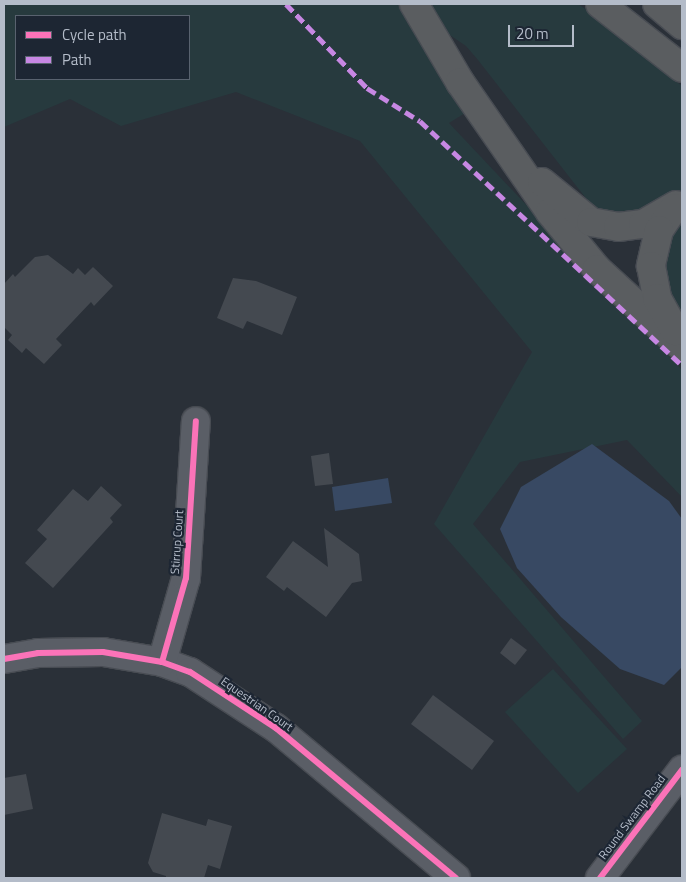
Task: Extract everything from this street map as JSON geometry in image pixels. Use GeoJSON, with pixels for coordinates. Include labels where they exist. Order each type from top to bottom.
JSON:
{"type":"FeatureCollection","features":[{"type":"Feature","properties":{"kind":"highway"},"geometry":{"type":"LineString","coordinates":[[414,4],[460,82],[550,212],[597,270],[682,348]]}},
{"type":"Feature","properties":{"kind":"highway"},"geometry":{"type":"LineString","coordinates":[[600,4],[682,68]]}},
{"type":"Feature","properties":{"kind":"highway"},"geometry":{"type":"LineString","coordinates":[[657,4],[682,25]]}},
{"type":"Feature","properties":{"kind":"highway"},"geometry":{"type":"LineString","coordinates":[[507,151],[592,222],[618,227],[643,224],[679,203]]}},
{"type":"Feature","properties":{"kind":"highway"},"geometry":{"type":"LineString","coordinates":[[679,203],[659,230],[651,266],[657,298],[666,318],[682,340]]}},
{"type":"Feature","properties":{"kind":"street","name":"Stirrup Court"},"geometry":{"type":"LineString","coordinates":[[162,662],[186,578],[196,421]]}},
{"type":"Feature","properties":{"kind":"street","name":"Equestrian Court"},"geometry":{"type":"LineString","coordinates":[[4,659],[38,653],[103,652],[162,662],[190,672],[276,728],[456,878]]}},
{"type":"Feature","properties":{"kind":"street","name":"Round Swamp Road"},"geometry":{"type":"LineString","coordinates":[[600,878],[682,770]]}},
{"type":"Feature","properties":{"kind":"green space"},"geometry":{"type":"Polygon","coordinates":[[[4,4],[403,4],[470,110],[449,123],[682,370],[682,497],[627,440],[520,462],[473,524],[642,721],[623,739],[434,524],[532,352],[360,141],[236,92],[121,126],[70,99],[4,127],[4,4]]]}},
{"type":"Feature","properties":{"kind":"green space"},"geometry":{"type":"Polygon","coordinates":[[[423,4],[578,4],[601,20],[682,86],[682,190],[657,207],[637,213],[609,214],[592,206],[478,60],[466,46],[438,27],[423,4]]]}},
{"type":"Feature","properties":{"kind":"green space"},"geometry":{"type":"Polygon","coordinates":[[[682,211],[682,317],[658,270],[670,223],[682,211]]]}},
{"type":"Feature","properties":{"kind":"green space"},"geometry":{"type":"Polygon","coordinates":[[[553,669],[627,749],[578,793],[505,712],[553,669]]]}},
{"type":"Feature","properties":{"kind":"water"},"geometry":{"type":"Polygon","coordinates":[[[592,444],[669,501],[682,519],[682,667],[664,685],[620,669],[561,617],[517,568],[500,529],[521,487],[592,444]]]}},
{"type":"Feature","properties":{"kind":"water"},"geometry":{"type":"Polygon","coordinates":[[[388,478],[392,503],[335,511],[332,487],[388,478]]]}},
{"type":"Feature","properties":{"kind":"building"},"geometry":{"type":"Polygon","coordinates":[[[48,255],[73,274],[78,268],[85,275],[93,267],[113,286],[94,306],[91,302],[56,339],[62,345],[44,364],[26,348],[22,353],[8,340],[12,335],[4,327],[4,284],[13,274],[15,277],[35,257],[48,255]]]}},
{"type":"Feature","properties":{"kind":"building"},"geometry":{"type":"Polygon","coordinates":[[[233,278],[256,281],[297,297],[282,335],[247,321],[243,329],[217,318],[233,278]]]}},
{"type":"Feature","properties":{"kind":"building"},"geometry":{"type":"Polygon","coordinates":[[[329,453],[333,484],[315,486],[311,456],[329,453]]]}},
{"type":"Feature","properties":{"kind":"building"},"geometry":{"type":"Polygon","coordinates":[[[101,486],[122,505],[110,518],[113,522],[53,588],[25,563],[47,539],[37,530],[73,489],[88,501],[101,486]]]}},
{"type":"Feature","properties":{"kind":"building"},"geometry":{"type":"Polygon","coordinates":[[[324,528],[359,554],[362,581],[352,583],[326,617],[287,587],[284,591],[266,577],[293,541],[328,567],[324,528]]]}},
{"type":"Feature","properties":{"kind":"building"},"geometry":{"type":"Polygon","coordinates":[[[511,638],[527,650],[515,665],[500,653],[511,638]]]}},
{"type":"Feature","properties":{"kind":"building"},"geometry":{"type":"Polygon","coordinates":[[[433,695],[494,741],[472,770],[411,724],[433,695]]]}},
{"type":"Feature","properties":{"kind":"building"},"geometry":{"type":"Polygon","coordinates":[[[26,774],[33,809],[4,815],[4,778],[26,774]]]}},
{"type":"Feature","properties":{"kind":"building"},"geometry":{"type":"Polygon","coordinates":[[[162,813],[206,826],[208,819],[232,826],[220,869],[208,865],[204,878],[166,878],[166,876],[153,872],[148,863],[162,813]]]}},
{"type":"Feature","properties":{"kind":"marked path"},"geometry":{"type":"LineString","coordinates":[[286,4],[367,88],[420,121],[682,365]]}},
{"type":"Feature","properties":{"kind":"cycle path"},"geometry":{"type":"LineString","coordinates":[[162,662],[186,578],[196,421]]}},
{"type":"Feature","properties":{"kind":"cycle path"},"geometry":{"type":"LineString","coordinates":[[4,659],[38,653],[103,652],[162,662],[190,672],[276,728],[456,878]]}},
{"type":"Feature","properties":{"kind":"cycle path"},"geometry":{"type":"LineString","coordinates":[[600,878],[682,770]]}}]}
